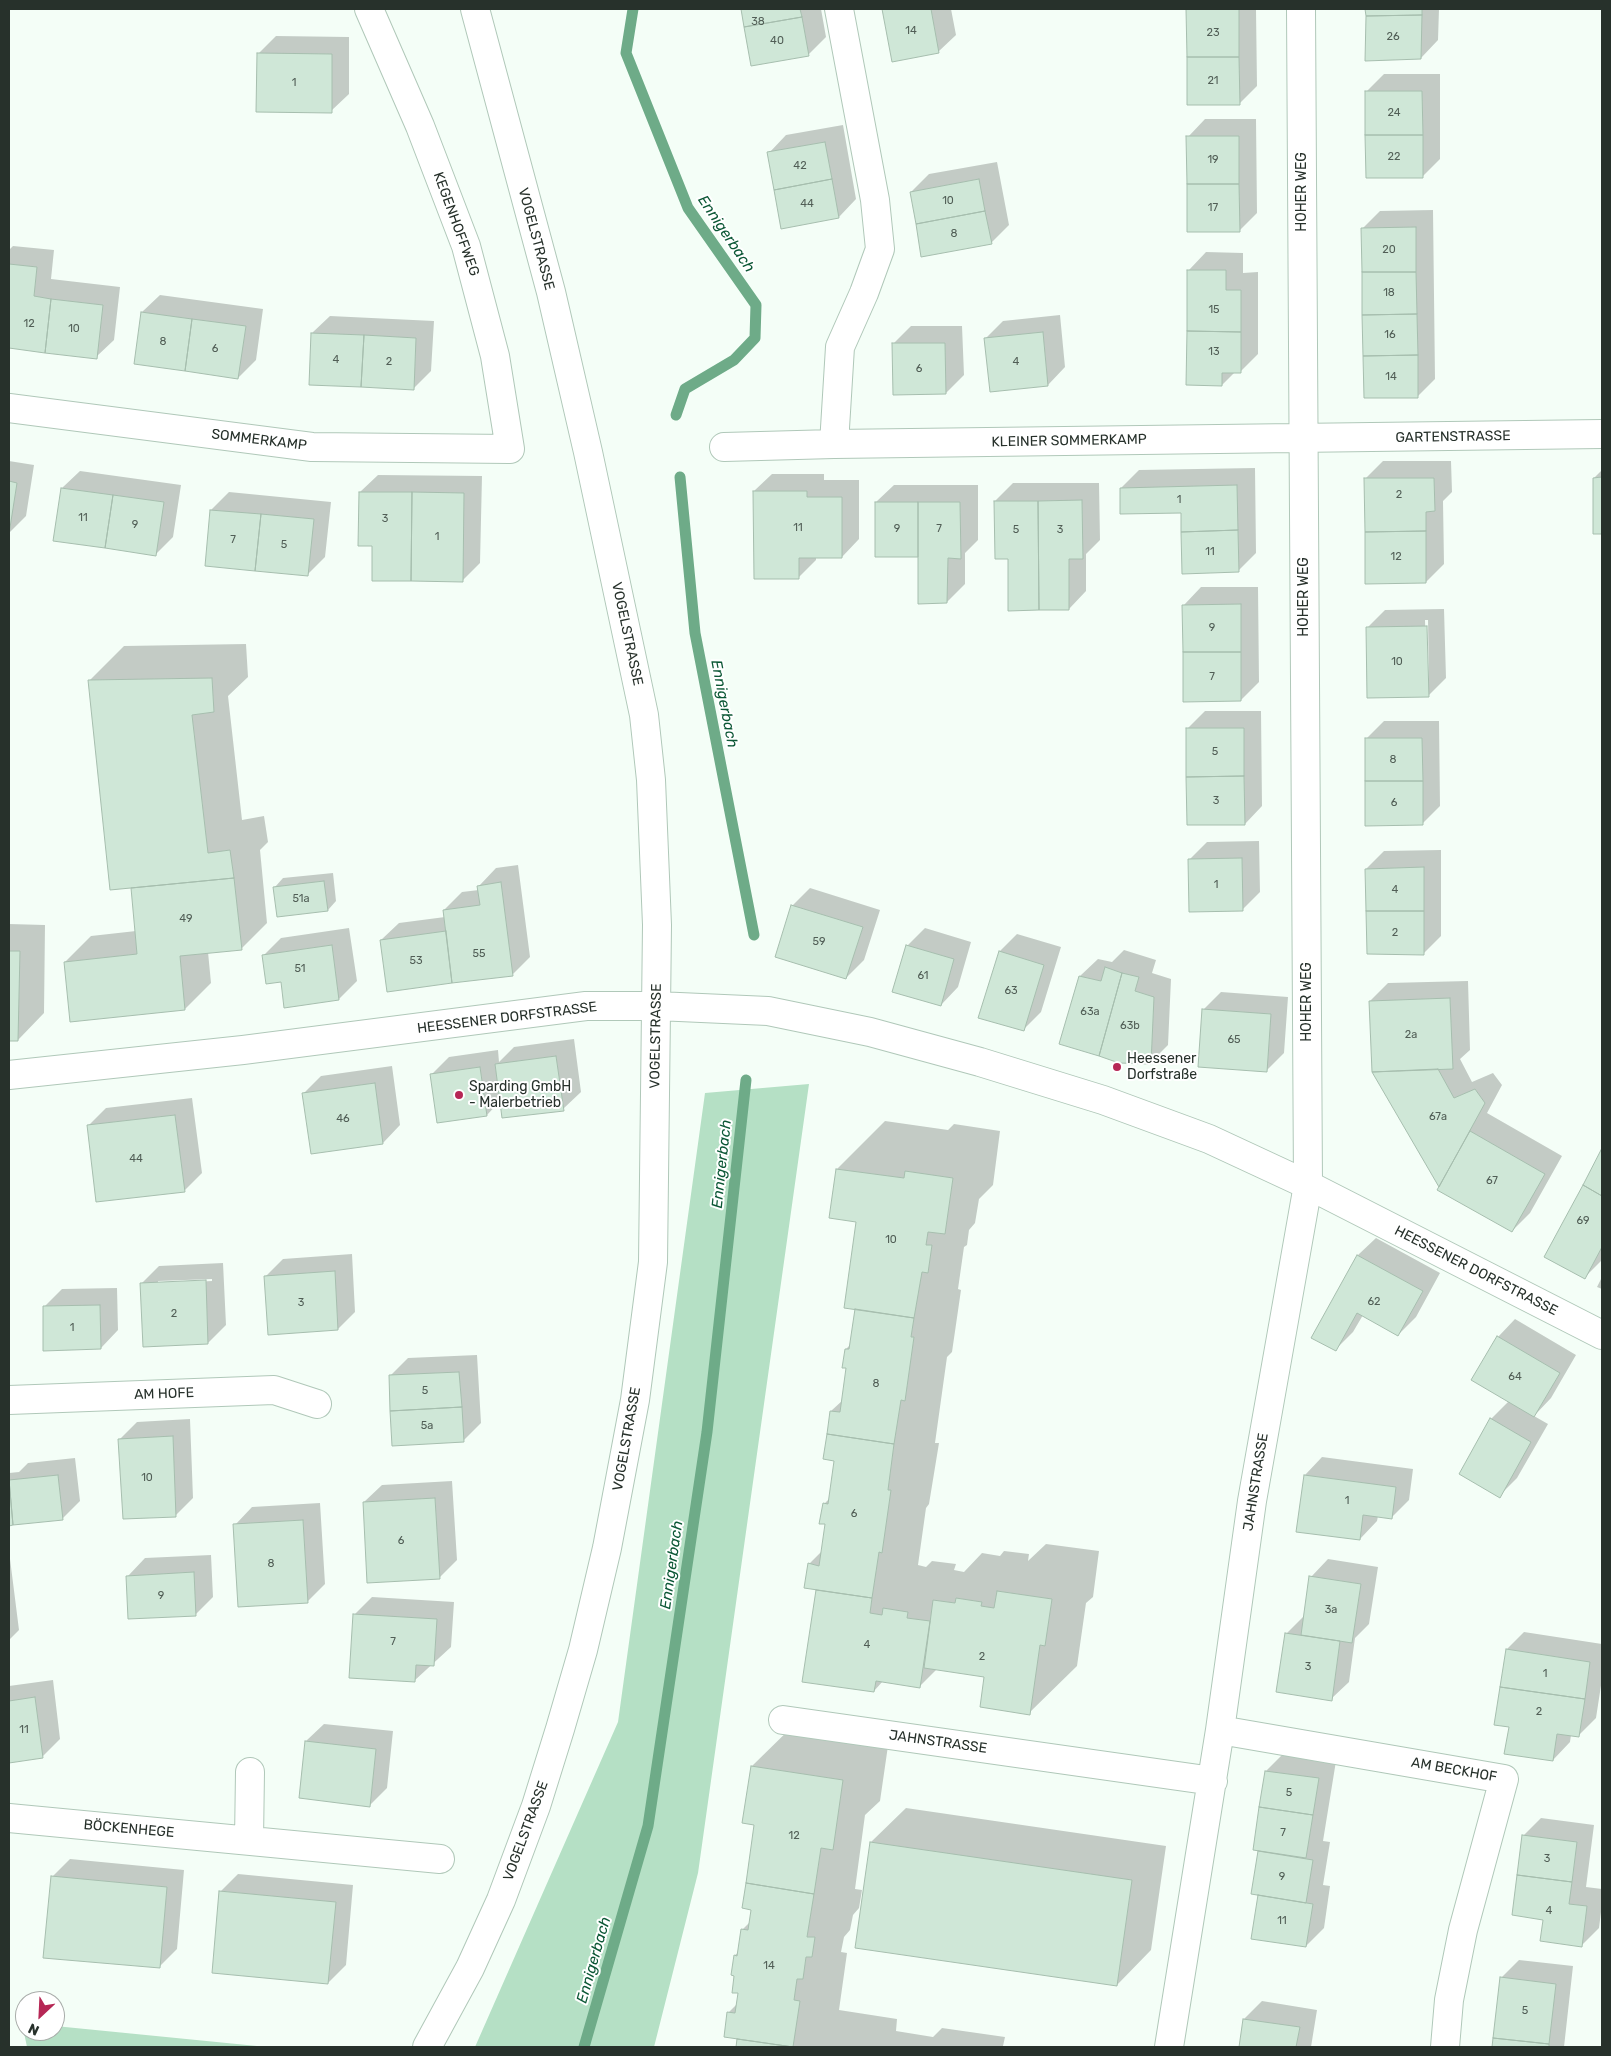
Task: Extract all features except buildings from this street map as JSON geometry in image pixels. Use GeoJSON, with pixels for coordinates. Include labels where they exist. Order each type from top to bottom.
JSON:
{"type":"FeatureCollection","features":[{"type":"Feature","properties":{"kind":"street","name":"KEGENHOFFWEG"},"geometry":{"type":"LineString","coordinates":[[369,9],[420,126],[466,246],[495,356],[510,449]]}},
{"type":"Feature","properties":{"kind":"street","name":"VOGELSTRASSE"},"geometry":{"type":"LineString","coordinates":[[427,2047],[470,1968],[501,1900],[536,1806],[583,1650],[607,1548],[636,1400],[653,1262],[657,1006],[654,844],[651,780],[644,715],[588,452],[551,292],[475,9]]}},
{"type":"Feature","properties":{"kind":"street"},"geometry":{"type":"LineString","coordinates":[[834,444],[840,348],[864,293],[880,249],[875,200],[839,9]]}},
{"type":"Feature","properties":{"kind":"street","name":"HOHER WEG"},"geometry":{"type":"LineString","coordinates":[[1301,9],[1308,1185]]}},
{"type":"Feature","properties":{"kind":"street","name":"SOMMERKAMP"},"geometry":{"type":"LineString","coordinates":[[9,408],[312,447],[510,449]]}},
{"type":"Feature","properties":{"kind":"street","name":"GARTENSTRASSE"},"geometry":{"type":"LineString","coordinates":[[1303,439],[1602,434]]}},
{"type":"Feature","properties":{"kind":"street","name":"KLEINER SOMMERKAMP"},"geometry":{"type":"LineString","coordinates":[[724,447],[1303,439]]}},
{"type":"Feature","properties":{"kind":"street","name":"HEESSENER DORFSTRASSE"},"geometry":{"type":"LineString","coordinates":[[9,1075],[234,1051],[586,1006],[657,1006],[768,1010],[870,1032],[980,1062],[1078,1091],[1200,1136],[1308,1185],[1602,1335]]}},
{"type":"Feature","properties":{"kind":"street","name":"JAHNSTRASSE"},"geometry":{"type":"LineString","coordinates":[[1169,2047],[1220,1730],[1252,1501],[1308,1185]]}},
{"type":"Feature","properties":{"kind":"street","name":"AM HOFE"},"geometry":{"type":"LineString","coordinates":[[9,1400],[274,1390],[317,1404]]}},
{"type":"Feature","properties":{"kind":"street","name":"JAHNSTRASSE"},"geometry":{"type":"LineString","coordinates":[[783,1720],[1212,1781]]}},
{"type":"Feature","properties":{"kind":"street","name":"AM BECKHOF"},"geometry":{"type":"LineString","coordinates":[[1220,1730],[1504,1779],[1463,1930],[1449,2000],[1445,2047]]}},
{"type":"Feature","properties":{"kind":"street"},"geometry":{"type":"LineString","coordinates":[[248,1840],[250,1772]]}},
{"type":"Feature","properties":{"kind":"street","name":"BÖCKENHEGE"},"geometry":{"type":"LineString","coordinates":[[9,1818],[440,1858]]}},
{"type":"Feature","properties":{"kind":"green space"},"geometry":{"type":"Polygon","coordinates":[[[809,1084],[698,1873],[654,2047],[475,2047],[618,1722],[705,1093],[809,1084]]]}},
{"type":"Feature","properties":{"kind":"green space"},"geometry":{"type":"Polygon","coordinates":[[[65,2027],[267,2047],[27,2047],[26,2041],[65,2041],[65,2027]]]}},
{"type":"Feature","properties":{"kind":"waterway","name":"Ennigerbach"},"geometry":{"type":"LineString","coordinates":[[633,9],[626,53],[688,208],[756,305],[755,338],[734,360],[685,389],[676,415]]}},
{"type":"Feature","properties":{"kind":"waterway","name":"Ennigerbach"},"geometry":{"type":"LineString","coordinates":[[680,477],[695,633],[754,935]]}},
{"type":"Feature","properties":{"kind":"waterway","name":"Ennigerbach"},"geometry":{"type":"LineString","coordinates":[[584,2047],[648,1826],[707,1432],[746,1080]]}},
{"type":"Feature","properties":{"kind":"place","name":"Heessener Dorfstraße"},"geometry":{"type":"Point","coordinates":[1117,1067]}},
{"type":"Feature","properties":{"kind":"place","name":"Sparding GmbH - Malerbetrieb"},"geometry":{"type":"Point","coordinates":[459,1095]}}]}
